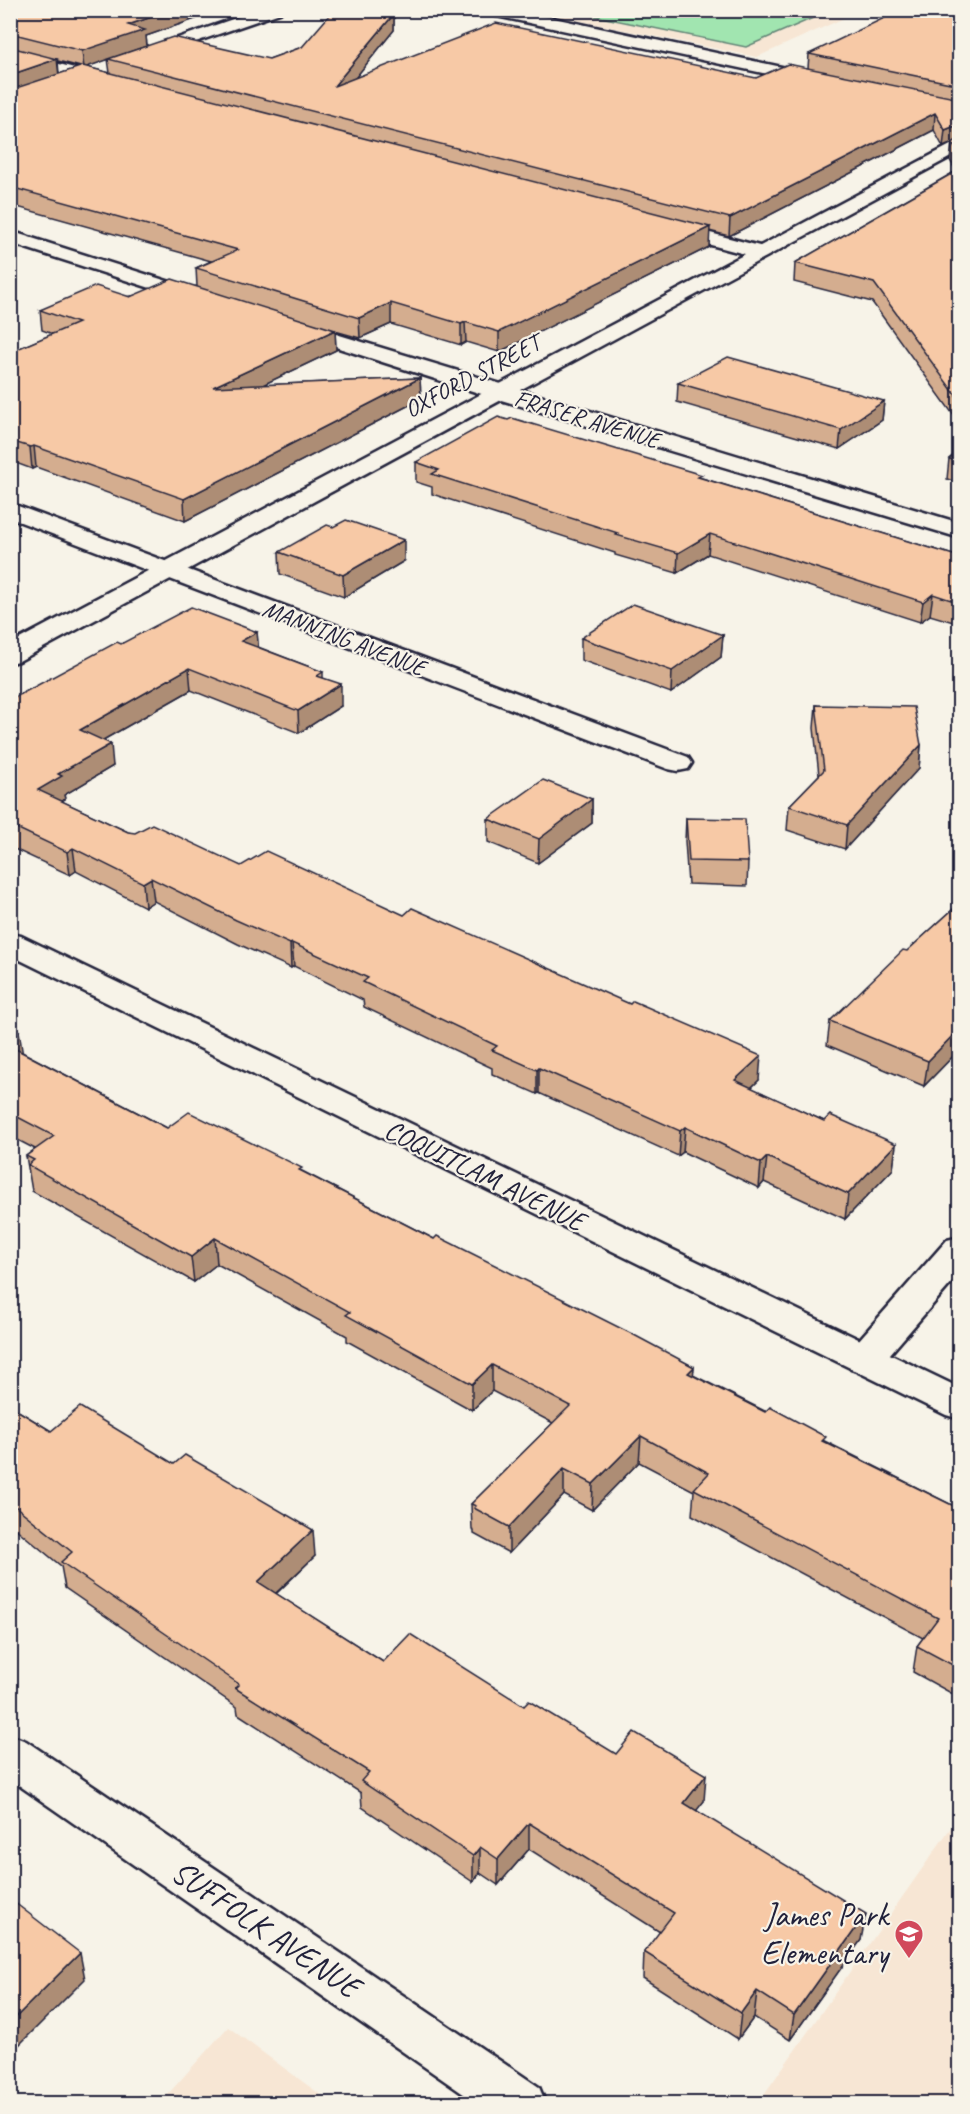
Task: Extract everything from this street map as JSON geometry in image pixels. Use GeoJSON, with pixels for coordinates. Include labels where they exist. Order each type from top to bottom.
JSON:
{"type":"FeatureCollection","features":[{"type":"Feature","properties":{"kind":"street"},"geometry":{"type":"LineString","coordinates":[[136,58],[275,10]]}},
{"type":"Feature","properties":{"kind":"street"},"geometry":{"type":"LineString","coordinates":[[492,10],[831,82]]}},
{"type":"Feature","properties":{"kind":"street"},"geometry":{"type":"LineString","coordinates":[[10,56],[130,87]]}},
{"type":"Feature","properties":{"kind":"street"},"geometry":{"type":"LineString","coordinates":[[61,84],[114,66]]}},
{"type":"Feature","properties":{"kind":"street","name":"OXFORD STREET"},"geometry":{"type":"LineString","coordinates":[[10,655],[960,145]]}},
{"type":"Feature","properties":{"kind":"street"},"geometry":{"type":"LineString","coordinates":[[646,223],[760,252]]}},
{"type":"Feature","properties":{"kind":"street"},"geometry":{"type":"LineString","coordinates":[[10,237],[215,302]]}},
{"type":"Feature","properties":{"kind":"street","name":"FRASER AVENUE"},"geometry":{"type":"LineString","coordinates":[[272,320],[499,392],[960,531]]}},
{"type":"Feature","properties":{"kind":"street","name":"MANNING AVENUE"},"geometry":{"type":"LineString","coordinates":[[10,510],[678,764]]}},
{"type":"Feature","properties":{"kind":"street","name":"COQUITLAM AVENUE"},"geometry":{"type":"LineString","coordinates":[[10,943],[960,1405]]}},
{"type":"Feature","properties":{"kind":"street"},"geometry":{"type":"LineString","coordinates":[[864,1359],[960,1249]]}},
{"type":"Feature","properties":{"kind":"street","name":"SUFFOLK AVENUE"},"geometry":{"type":"LineString","coordinates":[[10,1754],[521,2103]]}},
{"type":"Feature","properties":{"kind":"shaded area"},"geometry":{"type":"Polygon","coordinates":[[[531,11],[860,11],[757,57],[531,11]]]}},
{"type":"Feature","properties":{"kind":"shaded area","name":"James Park Elementary"},"geometry":{"type":"Polygon","coordinates":[[[959,1816],[959,2103],[758,2103],[959,1816]]]}},
{"type":"Feature","properties":{"kind":"shaded area"},"geometry":{"type":"Polygon","coordinates":[[[228,2027],[332,2103],[160,2103],[228,2027]]]}},
{"type":"Feature","properties":{"kind":"green space"},"geometry":{"type":"Polygon","coordinates":[[[571,11],[829,11],[746,47],[571,11]]]}},
{"type":"Feature","properties":{"kind":"building"},"geometry":{"type":"Polygon","coordinates":[[[10,10],[172,10],[128,25],[145,30],[82,51],[10,33],[10,10]]]}},
{"type":"Feature","properties":{"kind":"building"},"geometry":{"type":"Polygon","coordinates":[[[334,10],[394,14],[334,86],[496,23],[756,78],[788,64],[960,99],[960,124],[945,130],[935,113],[730,218],[108,59],[173,37],[269,59],[302,47],[334,10]]]}},
{"type":"Feature","properties":{"kind":"building"},"geometry":{"type":"Polygon","coordinates":[[[901,10],[960,10],[960,85],[809,54],[901,10]]]}},
{"type":"Feature","properties":{"kind":"building"},"geometry":{"type":"Polygon","coordinates":[[[10,47],[57,59],[10,75],[10,47]]]}},
{"type":"Feature","properties":{"kind":"building"},"geometry":{"type":"Polygon","coordinates":[[[83,66],[710,227],[499,332],[465,322],[461,324],[391,303],[359,318],[196,268],[238,250],[10,187],[10,90],[83,66]]]}},
{"type":"Feature","properties":{"kind":"building"},"geometry":{"type":"Polygon","coordinates":[[[960,138],[960,156],[952,143],[960,138]]]}},
{"type":"Feature","properties":{"kind":"building"},"geometry":{"type":"Polygon","coordinates":[[[960,169],[960,401],[874,283],[795,263],[960,169]]]}},
{"type":"Feature","properties":{"kind":"building"},"geometry":{"type":"Polygon","coordinates":[[[172,279],[335,330],[213,387],[420,378],[184,499],[34,446],[10,443],[10,352],[78,323],[40,310],[96,286],[130,297],[172,279]]]}},
{"type":"Feature","properties":{"kind":"building"},"geometry":{"type":"Polygon","coordinates":[[[728,357],[884,401],[841,430],[678,383],[728,357]]]}},
{"type":"Feature","properties":{"kind":"building"},"geometry":{"type":"Polygon","coordinates":[[[498,417],[508,420],[512,418],[702,475],[698,477],[960,557],[960,603],[933,594],[923,602],[710,534],[678,553],[616,535],[618,533],[432,474],[439,470],[416,462],[498,417]]]}},
{"type":"Feature","properties":{"kind":"building"},"geometry":{"type":"Polygon","coordinates":[[[960,450],[960,462],[949,459],[960,450]]]}},
{"type":"Feature","properties":{"kind":"building"},"geometry":{"type":"Polygon","coordinates":[[[346,520],[404,540],[343,575],[279,552],[327,525],[333,527],[346,520]]]}},
{"type":"Feature","properties":{"kind":"building"},"geometry":{"type":"Polygon","coordinates":[[[633,604],[723,635],[672,671],[581,638],[633,604]]]}},
{"type":"Feature","properties":{"kind":"building"},"geometry":{"type":"Polygon","coordinates":[[[191,607],[257,632],[241,641],[323,672],[317,676],[341,684],[298,711],[189,668],[80,730],[111,744],[58,774],[62,776],[38,790],[128,832],[135,833],[152,824],[241,866],[266,851],[404,915],[412,908],[630,1004],[633,1001],[761,1056],[735,1080],[824,1121],[830,1115],[896,1144],[848,1194],[767,1157],[761,1163],[685,1127],[680,1131],[539,1068],[537,1070],[492,1050],[497,1046],[363,982],[368,978],[236,920],[151,878],[143,883],[73,848],[67,852],[10,825],[10,700],[117,642],[121,644],[191,607]]]}},
{"type":"Feature","properties":{"kind":"building"},"geometry":{"type":"Polygon","coordinates":[[[816,705],[914,707],[921,745],[847,825],[789,806],[824,770],[816,705]]]}},
{"type":"Feature","properties":{"kind":"building"},"geometry":{"type":"Polygon","coordinates":[[[543,780],[592,799],[539,839],[488,819],[543,780]]]}},
{"type":"Feature","properties":{"kind":"building"},"geometry":{"type":"Polygon","coordinates":[[[686,818],[745,819],[748,862],[689,861],[686,818]]]}},
{"type":"Feature","properties":{"kind":"building"},"geometry":{"type":"Polygon","coordinates":[[[960,903],[960,1028],[928,1061],[830,1021],[903,950],[907,951],[960,903]]]}},
{"type":"Feature","properties":{"kind":"building"},"geometry":{"type":"Polygon","coordinates":[[[10,1027],[19,1031],[10,1037],[10,1027]]]}},
{"type":"Feature","properties":{"kind":"building"},"geometry":{"type":"Polygon","coordinates":[[[10,1046],[167,1128],[189,1112],[302,1168],[299,1170],[434,1239],[437,1236],[634,1335],[694,1367],[688,1373],[765,1412],[770,1407],[826,1437],[822,1441],[960,1509],[960,1669],[917,1646],[938,1618],[694,1489],[709,1473],[641,1436],[593,1484],[564,1469],[509,1527],[474,1508],[476,1506],[471,1504],[570,1406],[492,1365],[472,1384],[346,1315],[350,1312],[215,1238],[191,1257],[28,1165],[34,1160],[26,1156],[54,1136],[10,1113],[10,1046]]]}},
{"type":"Feature","properties":{"kind":"building"},"geometry":{"type":"Polygon","coordinates":[[[10,1406],[51,1431],[80,1407],[174,1464],[185,1455],[313,1530],[258,1582],[383,1662],[410,1634],[524,1706],[529,1701],[616,1754],[634,1732],[706,1775],[684,1803],[866,1914],[794,2015],[757,1991],[741,2013],[644,1952],[674,1913],[529,1823],[498,1859],[480,1847],[473,1856],[361,1781],[369,1772],[235,1688],[239,1684],[61,1562],[72,1552],[10,1502],[10,1406]]]}},
{"type":"Feature","properties":{"kind":"building"},"geometry":{"type":"Polygon","coordinates":[[[10,1899],[80,1953],[10,2023],[10,1899]]]}},
{"type":"Feature","properties":{"kind":"place","name":"James Park Elementary"},"geometry":{"type":"Point","coordinates":[909,1960]}}]}
